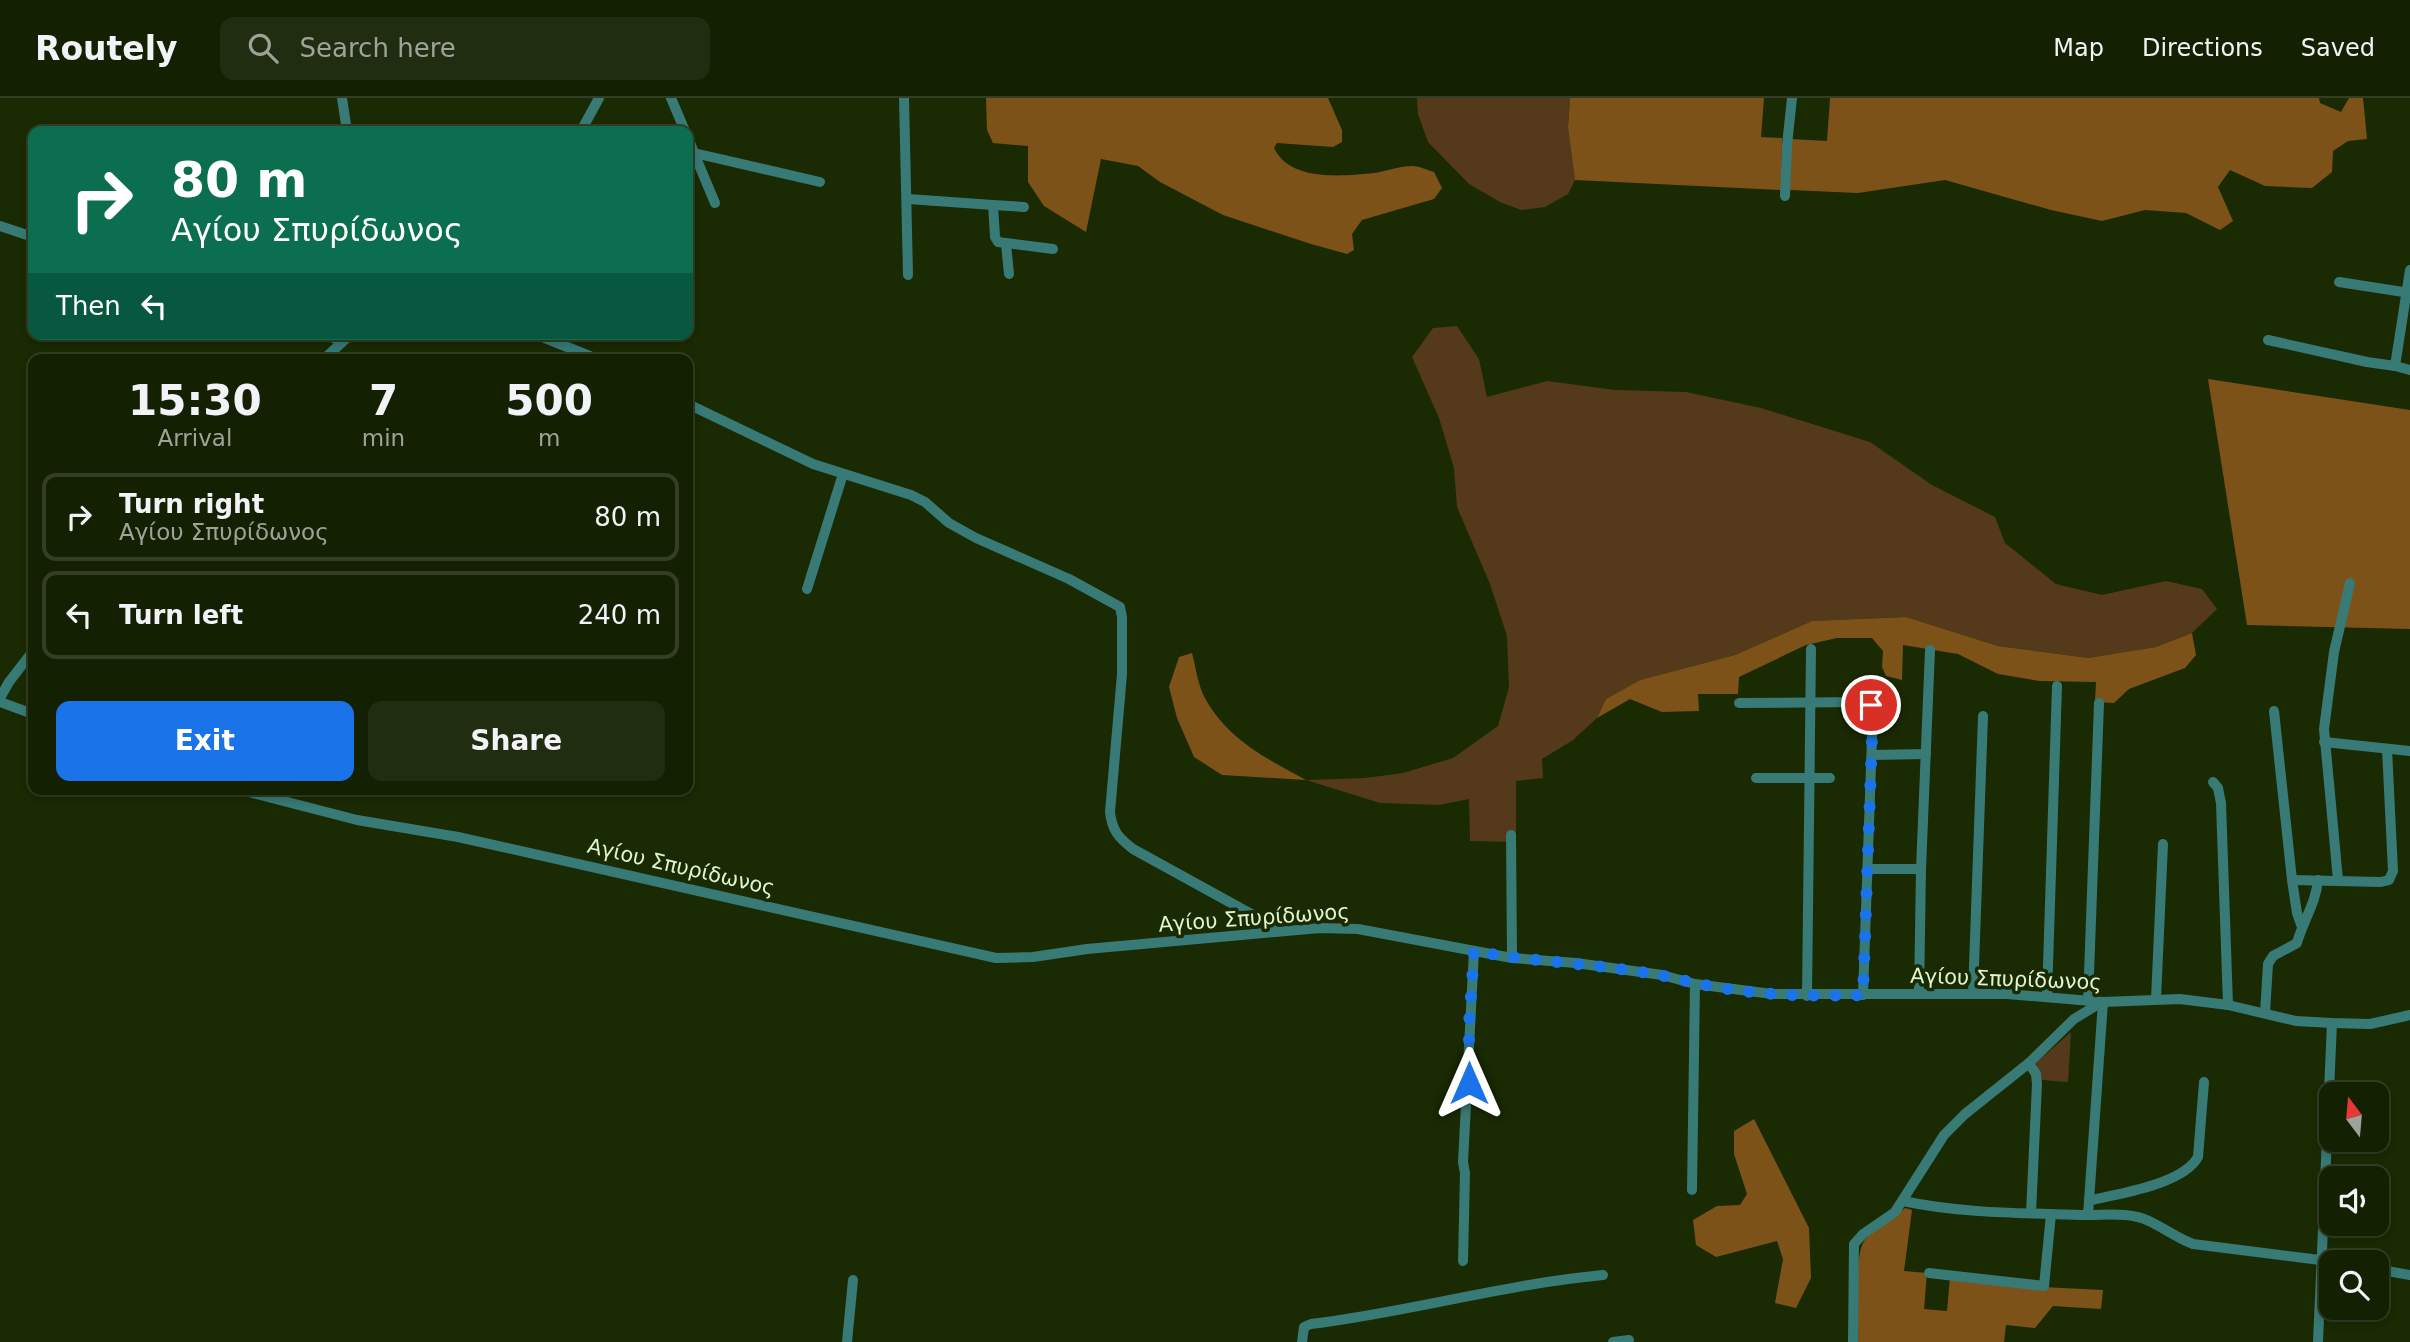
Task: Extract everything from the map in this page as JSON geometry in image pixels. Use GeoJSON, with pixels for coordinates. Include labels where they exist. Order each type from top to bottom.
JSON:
{"type":"FeatureCollection","features":[{"type":"Feature","properties":{"kind":"street"},"geometry":{"type":"LineString","coordinates":[[342,98],[346,126]]}},
{"type":"Feature","properties":{"kind":"street"},"geometry":{"type":"LineString","coordinates":[[584,126],[599,98]]}},
{"type":"Feature","properties":{"kind":"street"},"geometry":{"type":"LineString","coordinates":[[671,98],[683,126]]}},
{"type":"Feature","properties":{"kind":"street"},"geometry":{"type":"LineString","coordinates":[[904,98],[908,275]]}},
{"type":"Feature","properties":{"kind":"street"},"geometry":{"type":"LineString","coordinates":[[1785,196],[1787,145],[1793,98]]}},
{"type":"Feature","properties":{"kind":"street"},"geometry":{"type":"LineString","coordinates":[[694,153],[820,182]]}},
{"type":"Feature","properties":{"kind":"street"},"geometry":{"type":"LineString","coordinates":[[694,153],[715,203]]}},
{"type":"Feature","properties":{"kind":"street"},"geometry":{"type":"LineString","coordinates":[[908,199],[1024,207]]}},
{"type":"Feature","properties":{"kind":"street"},"geometry":{"type":"LineString","coordinates":[[993,205],[995,237],[998,242],[1053,249]]}},
{"type":"Feature","properties":{"kind":"street"},"geometry":{"type":"LineString","coordinates":[[0,226],[28,235]]}},
{"type":"Feature","properties":{"kind":"street"},"geometry":{"type":"LineString","coordinates":[[1006,244],[1009,274]]}},
{"type":"Feature","properties":{"kind":"street"},"geometry":{"type":"LineString","coordinates":[[2395,366],[2410,270]]}},
{"type":"Feature","properties":{"kind":"street"},"geometry":{"type":"LineString","coordinates":[[2339,282],[2408,293]]}},
{"type":"Feature","properties":{"kind":"street"},"geometry":{"type":"LineString","coordinates":[[550,340],[585,354]]}},
{"type":"Feature","properties":{"kind":"street"},"geometry":{"type":"LineString","coordinates":[[2268,340],[2410,370]]}},
{"type":"Feature","properties":{"kind":"street"},"geometry":{"type":"LineString","coordinates":[[329,354],[342,341]]}},
{"type":"Feature","properties":{"kind":"street"},"geometry":{"type":"LineString","coordinates":[[693,406],[813,464],[911,495],[975,538],[1069,579],[1120,607],[1122,674],[1111,824],[1118,837],[1133,849],[1253,915],[1276,933]]}},
{"type":"Feature","properties":{"kind":"street"},"geometry":{"type":"LineString","coordinates":[[807,589],[844,474]]}},
{"type":"Feature","properties":{"kind":"street"},"geometry":{"type":"LineString","coordinates":[[2338,880],[2324,729],[2334,652],[2350,583]]}},
{"type":"Feature","properties":{"kind":"street"},"geometry":{"type":"LineString","coordinates":[[1807,996],[1811,649]]}},
{"type":"Feature","properties":{"kind":"street"},"geometry":{"type":"LineString","coordinates":[[1919,994],[1930,650]]}},
{"type":"Feature","properties":{"kind":"street"},"geometry":{"type":"LineString","coordinates":[[28,657],[9,682],[0,700],[28,713]]}},
{"type":"Feature","properties":{"kind":"street"},"geometry":{"type":"LineString","coordinates":[[2046,996],[2057,686]]}},
{"type":"Feature","properties":{"kind":"street"},"geometry":{"type":"LineString","coordinates":[[1739,703],[1864,702],[1873,709],[1863,995]]}},
{"type":"Feature","properties":{"kind":"street"},"geometry":{"type":"LineString","coordinates":[[2088,1001],[2099,703]]}},
{"type":"Feature","properties":{"kind":"street"},"geometry":{"type":"LineString","coordinates":[[2274,711],[2292,880],[2302,927]]}},
{"type":"Feature","properties":{"kind":"street"},"geometry":{"type":"LineString","coordinates":[[1973,994],[1983,716]]}},
{"type":"Feature","properties":{"kind":"street"},"geometry":{"type":"LineString","coordinates":[[2324,742],[2410,751]]}},
{"type":"Feature","properties":{"kind":"street"},"geometry":{"type":"LineString","coordinates":[[2292,880],[2389,880],[2393,871],[2387,749]]}},
{"type":"Feature","properties":{"kind":"street"},"geometry":{"type":"LineString","coordinates":[[1872,755],[1926,754]]}},
{"type":"Feature","properties":{"kind":"street"},"geometry":{"type":"LineString","coordinates":[[1756,778],[1830,778]]}},
{"type":"Feature","properties":{"kind":"street"},"geometry":{"type":"LineString","coordinates":[[2213,782],[2218,788],[2221,803],[2228,1005]]}},
{"type":"Feature","properties":{"kind":"street","name":"Αγίου Σπυρίδωνος"},"geometry":{"type":"LineString","coordinates":[[260,795],[357,820],[458,837],[996,958],[1033,957],[1087,949],[1320,928],[1358,929],[1512,958],[1650,973],[1735,990],[1807,996],[1973,994],[2046,996],[2103,1002],[2180,999],[2228,1005],[2296,1021],[2332,1023],[2370,1024],[2410,1015]]}},
{"type":"Feature","properties":{"kind":"street"},"geometry":{"type":"LineString","coordinates":[[1511,835],[1512,958]]}},
{"type":"Feature","properties":{"kind":"street"},"geometry":{"type":"LineString","coordinates":[[2157,999],[2163,844]]}},
{"type":"Feature","properties":{"kind":"street"},"geometry":{"type":"LineString","coordinates":[[1868,869],[1921,869]]}},
{"type":"Feature","properties":{"kind":"street"},"geometry":{"type":"LineString","coordinates":[[2265,1013],[2268,964],[2273,957],[2297,943],[2314,905],[2318,880]]}},
{"type":"Feature","properties":{"kind":"street"},"geometry":{"type":"LineString","coordinates":[[1463,1261],[1463,1162],[1474,951]]}},
{"type":"Feature","properties":{"kind":"street"},"geometry":{"type":"LineString","coordinates":[[1692,1190],[1695,984]]}},
{"type":"Feature","properties":{"kind":"street"},"geometry":{"type":"LineString","coordinates":[[2074,1019],[2075,999]]}},
{"type":"Feature","properties":{"kind":"street"},"geometry":{"type":"LineString","coordinates":[[1853,1342],[1854,1244],[1863,1234],[1895,1212],[1944,1135],[1965,1114],[2029,1063],[2074,1019],[2103,1002]]}},
{"type":"Feature","properties":{"kind":"street"},"geometry":{"type":"LineString","coordinates":[[2088,1214],[2103,1002]]}},
{"type":"Feature","properties":{"kind":"street"},"geometry":{"type":"LineString","coordinates":[[2321,1250],[2332,1023]]}},
{"type":"Feature","properties":{"kind":"street"},"geometry":{"type":"LineString","coordinates":[[2029,1063],[2036,1074],[2037,1084],[2031,1213]]}},
{"type":"Feature","properties":{"kind":"street"},"geometry":{"type":"LineString","coordinates":[[2089,1201],[2149,1186],[2193,1166],[2198,1157],[2204,1082]]}},
{"type":"Feature","properties":{"kind":"street"},"geometry":{"type":"LineString","coordinates":[[1903,1201],[1956,1209],[2135,1216],[2193,1244],[2319,1259]]}},
{"type":"Feature","properties":{"kind":"street"},"geometry":{"type":"LineString","coordinates":[[1930,1273],[2044,1286],[2051,1213]]}},
{"type":"Feature","properties":{"kind":"street"},"geometry":{"type":"LineString","coordinates":[[2389,1271],[2410,1275]]}},
{"type":"Feature","properties":{"kind":"street"},"geometry":{"type":"LineString","coordinates":[[1303,1342],[1304,1327],[1311,1324],[1359,1318],[1550,1280],[1603,1275]]}},
{"type":"Feature","properties":{"kind":"street"},"geometry":{"type":"LineString","coordinates":[[847,1342],[853,1280]]}},
{"type":"Feature","properties":{"kind":"street"},"geometry":{"type":"LineString","coordinates":[[2318,1342],[2319,1314]]}},
{"type":"Feature","properties":{"kind":"street"},"geometry":{"type":"LineString","coordinates":[[1613,1342],[1629,1340]]}},
{"type":"Feature","properties":{"kind":"shaded area"},"geometry":{"type":"Polygon","coordinates":[[[986,98],[1328,98],[1342,130],[1342,142],[1333,147],[1277,143],[1274,148],[1292,167],[1318,174],[1348,175],[1412,166],[1434,172],[1442,188],[1434,199],[1362,220],[1352,234],[1354,250],[1347,254],[1223,215],[1160,182],[1138,166],[1101,159],[1086,232],[1044,206],[1028,182],[1028,146],[993,143],[987,130],[986,98]]]}},
{"type":"Feature","properties":{"kind":"shaded area"},"geometry":{"type":"Polygon","coordinates":[[[1417,98],[1570,98],[1568,128],[1575,180],[1568,194],[1545,207],[1521,210],[1500,202],[1469,184],[1428,142],[1418,114],[1417,98]]]}},
{"type":"Feature","properties":{"kind":"shaded area"},"geometry":{"type":"Polygon","coordinates":[[[1570,98],[1764,98],[1761,137],[1782,138],[1781,190],[1575,180],[1568,128],[1570,98]]]}},
{"type":"Feature","properties":{"kind":"shaded area"},"geometry":{"type":"Polygon","coordinates":[[[1830,98],[2319,98],[2320,103],[2341,112],[2349,98],[2363,98],[2367,139],[2348,141],[2333,151],[2332,172],[2312,188],[2265,186],[2230,170],[2218,187],[2233,221],[2220,230],[2186,213],[2145,210],[2102,221],[2051,210],[1945,180],[1858,193],[1790,190],[1791,139],[1827,141],[1830,98]]]}},
{"type":"Feature","properties":{"kind":"shaded area"},"geometry":{"type":"Polygon","coordinates":[[[1457,326],[1479,359],[1487,397],[1547,381],[1615,390],[1686,392],[1761,408],[1870,442],[1932,485],[1995,517],[2005,543],[2056,584],[2102,595],[2166,581],[2202,589],[2217,609],[2192,633],[2156,647],[2088,658],[1998,646],[1906,617],[1812,621],[1735,655],[1640,680],[1606,699],[1597,718],[1573,740],[1542,759],[1543,778],[1516,781],[1516,842],[1470,841],[1469,799],[1439,805],[1380,803],[1306,780],[1365,778],[1403,773],[1453,758],[1498,726],[1509,687],[1507,636],[1490,584],[1457,507],[1454,468],[1439,418],[1412,357],[1433,328],[1457,326]]]}},
{"type":"Feature","properties":{"kind":"shaded area"},"geometry":{"type":"Polygon","coordinates":[[[2208,379],[2410,410],[2410,629],[2247,625],[2208,379]]]}},
{"type":"Feature","properties":{"kind":"shaded area"},"geometry":{"type":"Polygon","coordinates":[[[1906,617],[1998,646],[2088,658],[2156,647],[2192,633],[2196,655],[2185,668],[2129,689],[2114,703],[2095,702],[2096,682],[2040,681],[1998,674],[1958,654],[1903,645],[1902,680],[1886,676],[1882,667],[1883,651],[1872,638],[1837,638],[1806,645],[1739,677],[1738,694],[1698,694],[1699,711],[1662,712],[1630,699],[1597,718],[1606,699],[1640,680],[1735,655],[1812,621],[1906,617]]]}},
{"type":"Feature","properties":{"kind":"shaded area"},"geometry":{"type":"Polygon","coordinates":[[[1192,653],[1203,695],[1215,714],[1250,747],[1306,780],[1222,775],[1194,757],[1177,718],[1169,687],[1179,657],[1192,653]]]}},
{"type":"Feature","properties":{"kind":"shaded area"},"geometry":{"type":"Polygon","coordinates":[[[2071,1032],[2068,1082],[2042,1080],[2036,1063],[2071,1032]]]}},
{"type":"Feature","properties":{"kind":"shaded area"},"geometry":{"type":"Polygon","coordinates":[[[1754,1119],[1809,1228],[1811,1278],[1796,1308],[1775,1303],[1783,1259],[1777,1241],[1716,1257],[1696,1245],[1693,1220],[1717,1206],[1740,1205],[1747,1194],[1734,1154],[1734,1131],[1754,1119]]]}},
{"type":"Feature","properties":{"kind":"shaded area"},"geometry":{"type":"Polygon","coordinates":[[[1905,1208],[1912,1210],[1904,1271],[1927,1273],[1924,1309],[1947,1311],[1950,1277],[2005,1285],[2103,1290],[2101,1309],[2053,1306],[2035,1328],[2006,1325],[2004,1342],[1858,1342],[1860,1251],[1866,1239],[1905,1208]]]}},
{"type":"Feature","properties":{"kind":"route"},"geometry":{"type":"LineString","coordinates":[[1469,1083],[1469,1024],[1474,951],[1512,958],[1576,963],[1662,975],[1695,984],[1735,990],[1807,996],[1863,995],[1873,709],[1871,705]]}}]}
